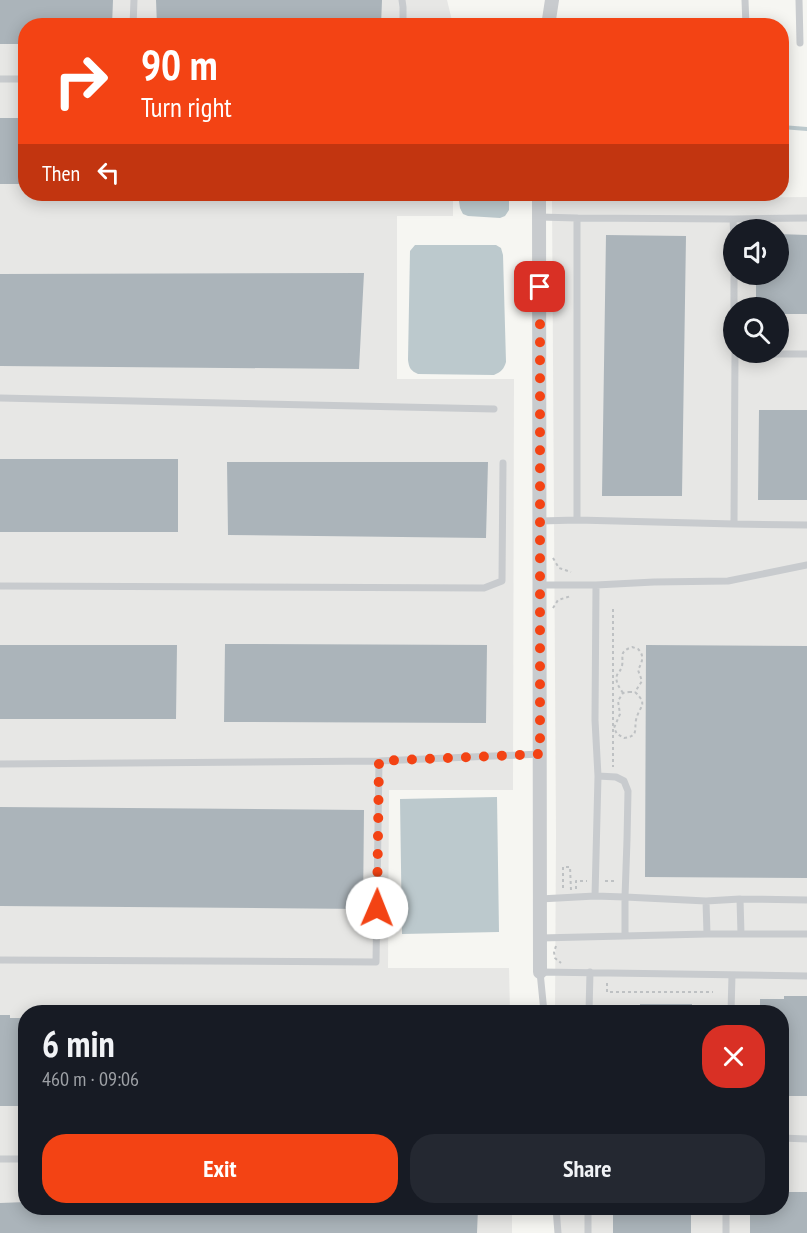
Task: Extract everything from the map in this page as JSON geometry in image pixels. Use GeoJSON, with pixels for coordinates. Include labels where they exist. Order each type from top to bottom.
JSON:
{"type":"FeatureCollection","features":[{"type":"Feature","properties":{"kind":"street"},"geometry":{"type":"LineString","coordinates":[[549,18],[552,0]]}},
{"type":"Feature","properties":{"kind":"street"},"geometry":{"type":"LineString","coordinates":[[539,201],[540,972]]}},
{"type":"Feature","properties":{"kind":"lane"},"geometry":{"type":"LineString","coordinates":[[134,0],[134,18]]}},
{"type":"Feature","properties":{"kind":"lane"},"geometry":{"type":"LineString","coordinates":[[402,0],[403,18]]}},
{"type":"Feature","properties":{"kind":"lane"},"geometry":{"type":"LineString","coordinates":[[745,0],[746,18]]}},
{"type":"Feature","properties":{"kind":"lane"},"geometry":{"type":"LineString","coordinates":[[799,0],[800,43]]}},
{"type":"Feature","properties":{"kind":"lane"},"geometry":{"type":"LineString","coordinates":[[0,79],[18,79]]}},
{"type":"Feature","properties":{"kind":"lane"},"geometry":{"type":"LineString","coordinates":[[539,217],[723,219]]}},
{"type":"Feature","properties":{"kind":"lane"},"geometry":{"type":"LineString","coordinates":[[733,219],[807,218]]}},
{"type":"Feature","properties":{"kind":"lane"},"geometry":{"type":"LineString","coordinates":[[577,219],[577,520]]}},
{"type":"Feature","properties":{"kind":"lane"},"geometry":{"type":"LineString","coordinates":[[789,354],[807,354]]}},
{"type":"Feature","properties":{"kind":"lane"},"geometry":{"type":"LineString","coordinates":[[734,524],[735,363]]}},
{"type":"Feature","properties":{"kind":"lane"},"geometry":{"type":"LineString","coordinates":[[0,398],[494,409]]}},
{"type":"Feature","properties":{"kind":"lane"},"geometry":{"type":"LineString","coordinates":[[0,586],[484,588],[502,581],[503,463]]}},
{"type":"Feature","properties":{"kind":"lane"},"geometry":{"type":"LineString","coordinates":[[540,521],[807,525]]}},
{"type":"Feature","properties":{"kind":"lane"},"geometry":{"type":"LineString","coordinates":[[540,585],[728,581],[807,565]]}},
{"type":"Feature","properties":{"kind":"lane"},"geometry":{"type":"LineString","coordinates":[[596,585],[595,720],[598,776],[596,896]]}},
{"type":"Feature","properties":{"kind":"lane"},"geometry":{"type":"LineString","coordinates":[[0,764],[379,761],[540,754]]}},
{"type":"Feature","properties":{"kind":"lane"},"geometry":{"type":"LineString","coordinates":[[0,960],[376,962],[379,761]]}},
{"type":"Feature","properties":{"kind":"lane"},"geometry":{"type":"LineString","coordinates":[[598,776],[616,777],[624,781],[628,791],[625,936]]}},
{"type":"Feature","properties":{"kind":"lane"},"geometry":{"type":"LineString","coordinates":[[540,899],[596,896],[706,901],[807,900]]}},
{"type":"Feature","properties":{"kind":"lane"},"geometry":{"type":"LineString","coordinates":[[740,899],[741,934]]}},
{"type":"Feature","properties":{"kind":"lane"},"geometry":{"type":"LineString","coordinates":[[706,901],[707,934]]}},
{"type":"Feature","properties":{"kind":"lane"},"geometry":{"type":"LineString","coordinates":[[540,938],[807,934]]}},
{"type":"Feature","properties":{"kind":"lane"},"geometry":{"type":"LineString","coordinates":[[543,1005],[540,972],[807,976]]}},
{"type":"Feature","properties":{"kind":"lane"},"geometry":{"type":"LineString","coordinates":[[589,1005],[590,972]]}},
{"type":"Feature","properties":{"kind":"lane"},"geometry":{"type":"LineString","coordinates":[[731,1005],[732,975]]}},
{"type":"Feature","properties":{"kind":"lane"},"geometry":{"type":"LineString","coordinates":[[789,1138],[807,1139]]}},
{"type":"Feature","properties":{"kind":"lane"},"geometry":{"type":"LineString","coordinates":[[0,1159],[18,1159]]}},
{"type":"Feature","properties":{"kind":"lane"},"geometry":{"type":"LineString","coordinates":[[557,1215],[558,1233]]}},
{"type":"Feature","properties":{"kind":"lane"},"geometry":{"type":"LineString","coordinates":[[588,1215],[588,1233]]}},
{"type":"Feature","properties":{"kind":"lane"},"geometry":{"type":"LineString","coordinates":[[726,1215],[726,1233]]}},
{"type":"Feature","properties":{"kind":"path"},"geometry":{"type":"LineString","coordinates":[[552,555],[559,568],[571,572]]}},
{"type":"Feature","properties":{"kind":"path"},"geometry":{"type":"LineString","coordinates":[[552,610],[558,600],[571,596]]}},
{"type":"Feature","properties":{"kind":"path"},"geometry":{"type":"LineString","coordinates":[[613,609],[613,770]]}},
{"type":"Feature","properties":{"kind":"path"},"geometry":{"type":"LineString","coordinates":[[623,693],[616,679],[622,666],[622,655],[632,647],[639,649],[643,661],[638,670],[642,681],[635,692]]}},
{"type":"Feature","properties":{"kind":"path"},"geometry":{"type":"LineString","coordinates":[[635,692],[640,697],[642,706],[636,719],[635,733],[633,736],[624,738],[617,734],[614,728],[620,714],[618,701],[623,693],[635,692]]}},
{"type":"Feature","properties":{"kind":"path"},"geometry":{"type":"LineString","coordinates":[[563,892],[563,867],[570,867],[570,890],[576,890],[576,881],[590,881]]}},
{"type":"Feature","properties":{"kind":"path"},"geometry":{"type":"LineString","coordinates":[[604,881],[620,881]]}},
{"type":"Feature","properties":{"kind":"path"},"geometry":{"type":"LineString","coordinates":[[560,944],[555,947],[554,952],[555,958],[562,963]]}},
{"type":"Feature","properties":{"kind":"path"},"geometry":{"type":"LineString","coordinates":[[607,983],[607,992],[713,992]]}},
{"type":"Feature","properties":{"kind":"shaded area"},"geometry":{"type":"Polygon","coordinates":[[[0,0],[447,0],[451,18],[18,18],[18,201],[453,201],[453,216],[397,216],[397,379],[514,379],[513,790],[389,790],[388,968],[509,968],[510,1005],[18,1005],[18,1215],[512,1215],[512,1233],[0,1233],[0,0]]]}},
{"type":"Feature","properties":{"kind":"shaded area"},"geometry":{"type":"Polygon","coordinates":[[[789,197],[807,197],[807,1233],[555,1233],[555,1215],[789,1215],[789,1005],[555,1005],[552,201],[789,201],[789,197]]]}},
{"type":"Feature","properties":{"kind":"shaded area"},"geometry":{"type":"Polygon","coordinates":[[[459,201],[509,201],[509,210],[505,216],[500,218],[468,216],[463,214],[459,201]]]}},
{"type":"Feature","properties":{"kind":"shaded area"},"geometry":{"type":"Polygon","coordinates":[[[415,245],[496,245],[501,248],[506,362],[499,373],[494,375],[418,374],[411,369],[408,360],[410,251],[415,245]]]}},
{"type":"Feature","properties":{"kind":"shaded area"},"geometry":{"type":"Polygon","coordinates":[[[497,797],[499,932],[402,934],[400,799],[497,797]]]}},
{"type":"Feature","properties":{"kind":"building"},"geometry":{"type":"Polygon","coordinates":[[[0,0],[113,0],[112,18],[18,18],[18,44],[0,44],[0,0]]]}},
{"type":"Feature","properties":{"kind":"building"},"geometry":{"type":"Polygon","coordinates":[[[156,0],[382,0],[381,18],[157,18],[156,0]]]}},
{"type":"Feature","properties":{"kind":"building"},"geometry":{"type":"Polygon","coordinates":[[[0,118],[18,118],[18,184],[0,184],[0,118]]]}},
{"type":"Feature","properties":{"kind":"building"},"geometry":{"type":"Polygon","coordinates":[[[789,234],[807,235],[807,314],[789,314],[789,297],[756,297],[756,285],[789,285],[789,234]]]}},
{"type":"Feature","properties":{"kind":"building"},"geometry":{"type":"Polygon","coordinates":[[[606,235],[686,236],[682,496],[602,496],[606,235]]]}},
{"type":"Feature","properties":{"kind":"building"},"geometry":{"type":"Polygon","coordinates":[[[364,273],[359,369],[0,366],[0,274],[364,273]]]}},
{"type":"Feature","properties":{"kind":"building"},"geometry":{"type":"Polygon","coordinates":[[[759,410],[807,410],[807,500],[758,500],[759,410]]]}},
{"type":"Feature","properties":{"kind":"building"},"geometry":{"type":"Polygon","coordinates":[[[0,459],[178,459],[178,532],[0,532],[0,459]]]}},
{"type":"Feature","properties":{"kind":"building"},"geometry":{"type":"Polygon","coordinates":[[[227,462],[488,462],[486,538],[228,535],[227,462]]]}},
{"type":"Feature","properties":{"kind":"building"},"geometry":{"type":"Polygon","coordinates":[[[225,644],[487,645],[486,723],[224,722],[225,644]]]}},
{"type":"Feature","properties":{"kind":"building"},"geometry":{"type":"Polygon","coordinates":[[[0,645],[177,645],[176,719],[0,719],[0,645]]]}},
{"type":"Feature","properties":{"kind":"building"},"geometry":{"type":"Polygon","coordinates":[[[646,645],[807,646],[807,878],[645,877],[646,645]]]}},
{"type":"Feature","properties":{"kind":"building"},"geometry":{"type":"Polygon","coordinates":[[[0,807],[364,810],[363,909],[0,906],[0,807]]]}},
{"type":"Feature","properties":{"kind":"building"},"geometry":{"type":"Polygon","coordinates":[[[784,996],[807,996],[807,1096],[789,1096],[789,1005],[760,1005],[760,999],[784,999],[784,996]]]}},
{"type":"Feature","properties":{"kind":"building"},"geometry":{"type":"Polygon","coordinates":[[[640,1004],[692,1004],[692,1005],[640,1004]]]}},
{"type":"Feature","properties":{"kind":"building"},"geometry":{"type":"Polygon","coordinates":[[[0,1015],[10,1015],[10,1018],[18,1018],[18,1106],[0,1106],[0,1015]]]}},
{"type":"Feature","properties":{"kind":"building"},"geometry":{"type":"Polygon","coordinates":[[[789,1192],[807,1192],[807,1233],[750,1233],[750,1215],[789,1215],[789,1192]]]}},
{"type":"Feature","properties":{"kind":"building"},"geometry":{"type":"Polygon","coordinates":[[[18,1202],[18,1215],[478,1215],[477,1233],[0,1233],[0,1203],[18,1202]]]}},
{"type":"Feature","properties":{"kind":"building"},"geometry":{"type":"Polygon","coordinates":[[[613,1215],[691,1215],[691,1233],[613,1233],[613,1215]]]}},
{"type":"Feature","properties":{"kind":"waterway"},"geometry":{"type":"LineString","coordinates":[[789,128],[807,129]]}},
{"type":"Feature","properties":{"kind":"route"},"geometry":{"type":"LineString","coordinates":[[377,908],[379,761],[540,754],[540,287]]}}]}
